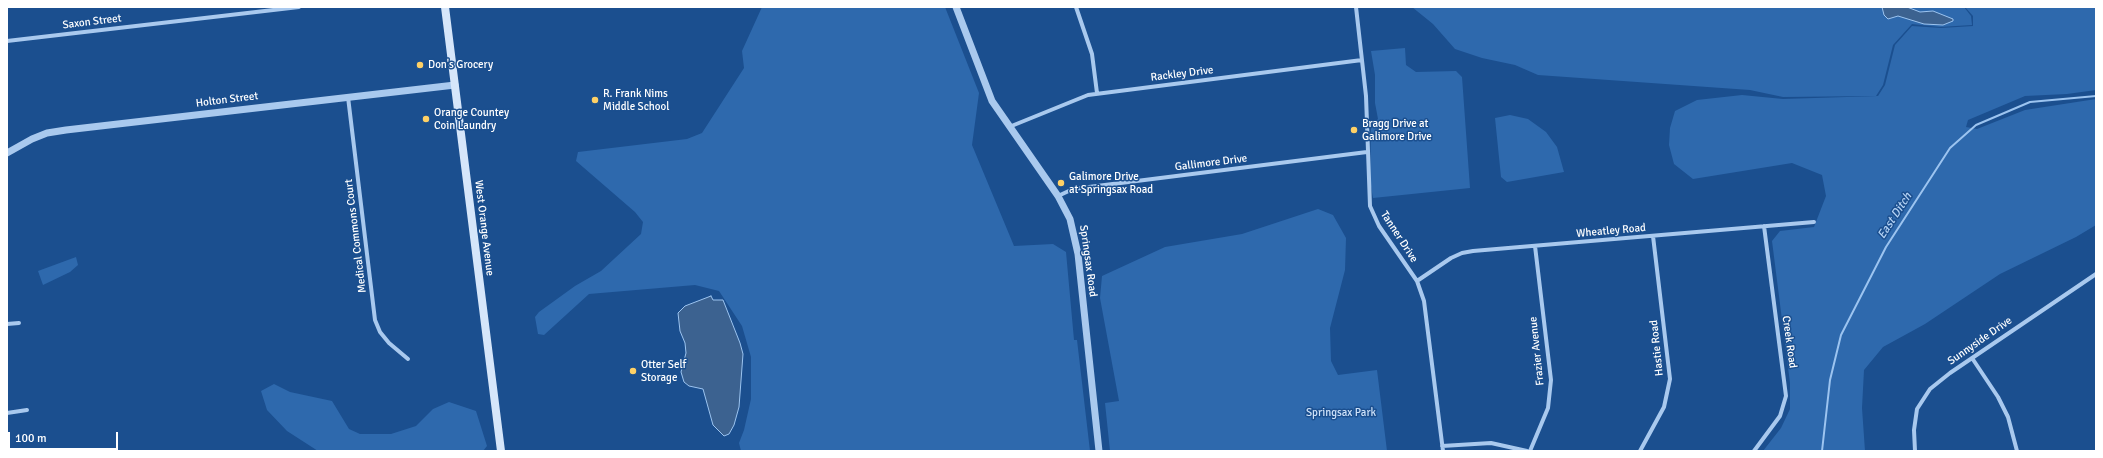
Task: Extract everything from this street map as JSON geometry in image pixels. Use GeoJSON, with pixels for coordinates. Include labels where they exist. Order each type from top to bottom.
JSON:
{"type":"FeatureCollection","features":[{"type":"Feature","properties":{"kind":"main road","name":"West Orange Avenue"},"geometry":{"type":"LineString","coordinates":[[445,7],[501,451]]}},
{"type":"Feature","properties":{"kind":"street","name":"Saxon Street"},"geometry":{"type":"LineString","coordinates":[[7,41],[299,7]]}},
{"type":"Feature","properties":{"kind":"street","name":"Springsax Road"},"geometry":{"type":"LineString","coordinates":[[956,7],[985,86],[1009,127],[1058,196],[1067,211],[1074,230],[1099,451]]}},
{"type":"Feature","properties":{"kind":"street"},"geometry":{"type":"LineString","coordinates":[[1076,7],[1092,54],[1097,93]]}},
{"type":"Feature","properties":{"kind":"street","name":"Tanner Drive"},"geometry":{"type":"LineString","coordinates":[[1356,7],[1366,96],[1370,206],[1379,226],[1417,281],[1425,309],[1442,448]]}},
{"type":"Feature","properties":{"kind":"street","name":"Rackley Drive"},"geometry":{"type":"LineString","coordinates":[[1009,127],[1088,95],[1097,93],[1362,60]]}},
{"type":"Feature","properties":{"kind":"street","name":"Holton Street"},"geometry":{"type":"LineString","coordinates":[[7,153],[32,138],[60,131],[455,85]]}},
{"type":"Feature","properties":{"kind":"street","name":"Medical Commons Court"},"geometry":{"type":"LineString","coordinates":[[348,97],[375,320],[380,332],[389,343],[408,359]]}},
{"type":"Feature","properties":{"kind":"street","name":"Gallimore Drive"},"geometry":{"type":"LineString","coordinates":[[1058,196],[1073,189],[1367,152]]}},
{"type":"Feature","properties":{"kind":"street","name":"Wheatley Road"},"geometry":{"type":"LineString","coordinates":[[1417,281],[1462,253],[1814,222]]}},
{"type":"Feature","properties":{"kind":"street","name":"Creek Road"},"geometry":{"type":"LineString","coordinates":[[1754,451],[1780,416],[1786,396],[1764,226]]}},
{"type":"Feature","properties":{"kind":"street","name":"Hastie Road"},"geometry":{"type":"LineString","coordinates":[[1640,451],[1664,407],[1670,379],[1653,236]]}},
{"type":"Feature","properties":{"kind":"street","name":"Frazier Avenue"},"geometry":{"type":"LineString","coordinates":[[1529,451],[1548,408],[1551,380],[1535,246]]}},
{"type":"Feature","properties":{"kind":"street","name":"Sunnyside Drive"},"geometry":{"type":"LineString","coordinates":[[1915,451],[1914,421],[1920,402],[1936,383],[2096,274]]}},
{"type":"Feature","properties":{"kind":"street"},"geometry":{"type":"LineString","coordinates":[[7,324],[19,323]]}},
{"type":"Feature","properties":{"kind":"street"},"geometry":{"type":"LineString","coordinates":[[1972,358],[1998,397],[2008,417],[2018,451]]}},
{"type":"Feature","properties":{"kind":"street"},"geometry":{"type":"LineString","coordinates":[[7,413],[27,410]]}},
{"type":"Feature","properties":{"kind":"street"},"geometry":{"type":"LineString","coordinates":[[1442,448],[1491,443],[1529,451]]}},
{"type":"Feature","properties":{"kind":"green space"},"geometry":{"type":"Polygon","coordinates":[[[762,7],[945,7],[979,93],[972,145],[1014,246],[1053,244],[1066,252],[1074,340],[1077,340],[1090,451],[741,451],[739,443],[744,430],[751,399],[751,357],[742,326],[719,291],[695,285],[589,294],[544,335],[538,334],[535,317],[539,312],[575,286],[601,271],[641,234],[643,222],[635,212],[576,161],[578,152],[687,139],[702,133],[744,68],[742,51],[762,7]]]}},
{"type":"Feature","properties":{"kind":"green space"},"geometry":{"type":"Polygon","coordinates":[[[1412,7],[1964,7],[1971,16],[1972,25],[1940,27],[1912,24],[1893,45],[1883,85],[1876,96],[1783,97],[1750,90],[1538,75],[1515,65],[1482,58],[1455,49],[1433,24],[1412,7]]]}},
{"type":"Feature","properties":{"kind":"green space"},"geometry":{"type":"Polygon","coordinates":[[[1965,7],[2096,7],[2096,90],[2067,94],[2025,96],[1968,120],[1966,127],[1977,129],[2025,110],[2096,99],[2096,225],[2076,237],[2000,274],[1925,324],[1883,347],[1864,370],[1862,408],[1865,451],[1763,451],[1781,428],[1790,409],[1790,383],[1772,241],[1780,231],[1814,227],[1826,196],[1822,175],[1792,163],[1693,179],[1674,164],[1669,145],[1670,128],[1675,111],[1697,100],[1742,95],[1783,99],[1878,96],[1885,85],[1895,45],[1912,26],[1941,28],[1973,26],[1973,16],[1965,7]]]}},
{"type":"Feature","properties":{"kind":"green space"},"geometry":{"type":"Polygon","coordinates":[[[1405,48],[1406,65],[1416,72],[1456,71],[1462,77],[1470,188],[1373,198],[1370,181],[1371,126],[1378,119],[1375,103],[1375,75],[1371,51],[1405,48]]]}},
{"type":"Feature","properties":{"kind":"green space"},"geometry":{"type":"Polygon","coordinates":[[[1510,115],[1528,119],[1546,132],[1557,147],[1564,172],[1507,182],[1501,177],[1495,118],[1510,115]]]}},
{"type":"Feature","properties":{"kind":"green space","name":"Springsax Park"},"geometry":{"type":"Polygon","coordinates":[[[1318,209],[1333,215],[1346,238],[1345,270],[1330,328],[1331,361],[1338,375],[1377,370],[1387,451],[1110,451],[1105,403],[1119,401],[1100,298],[1102,276],[1165,247],[1242,234],[1318,209]]]}},
{"type":"Feature","properties":{"kind":"green space"},"geometry":{"type":"Polygon","coordinates":[[[76,257],[78,265],[70,272],[43,285],[38,271],[76,257]]]}},
{"type":"Feature","properties":{"kind":"green space"},"geometry":{"type":"Polygon","coordinates":[[[274,384],[290,392],[332,401],[349,429],[360,434],[391,434],[416,426],[433,409],[449,402],[476,411],[487,446],[483,451],[318,451],[287,431],[267,410],[261,391],[274,384]]]}},
{"type":"Feature","properties":{"kind":"shaded area"},"geometry":{"type":"Polygon","coordinates":[[[1882,7],[1907,7],[1920,12],[1933,11],[1953,19],[1953,21],[1943,25],[1924,24],[1898,16],[1888,19],[1884,15],[1882,7]]]}},
{"type":"Feature","properties":{"kind":"shaded area"},"geometry":{"type":"Polygon","coordinates":[[[711,296],[713,300],[723,300],[743,354],[739,407],[734,425],[729,434],[724,436],[713,425],[703,389],[689,386],[684,382],[681,372],[686,353],[685,343],[680,331],[678,313],[685,306],[711,296]]]}},
{"type":"Feature","properties":{"kind":"waterway","name":"East Ditch"},"geometry":{"type":"LineString","coordinates":[[1822,451],[1830,380],[1841,335],[1886,247],[1950,148],[1976,125],[2030,102],[2096,96]]}},
{"type":"Feature","properties":{"kind":"place","name":"Don's Grocery"},"geometry":{"type":"Point","coordinates":[420,65]}},
{"type":"Feature","properties":{"kind":"place","name":"R. Frank Nims Middle School"},"geometry":{"type":"Point","coordinates":[595,100]}},
{"type":"Feature","properties":{"kind":"place","name":"Orange Countey Coin Laundry"},"geometry":{"type":"Point","coordinates":[426,119]}},
{"type":"Feature","properties":{"kind":"place","name":"Bragg Drive at Galimore Drive"},"geometry":{"type":"Point","coordinates":[1354,130]}},
{"type":"Feature","properties":{"kind":"place","name":"Galimore Drive at Springsax Road"},"geometry":{"type":"Point","coordinates":[1061,183]}},
{"type":"Feature","properties":{"kind":"place","name":"Otter Self Storage"},"geometry":{"type":"Point","coordinates":[633,371]}}]}
